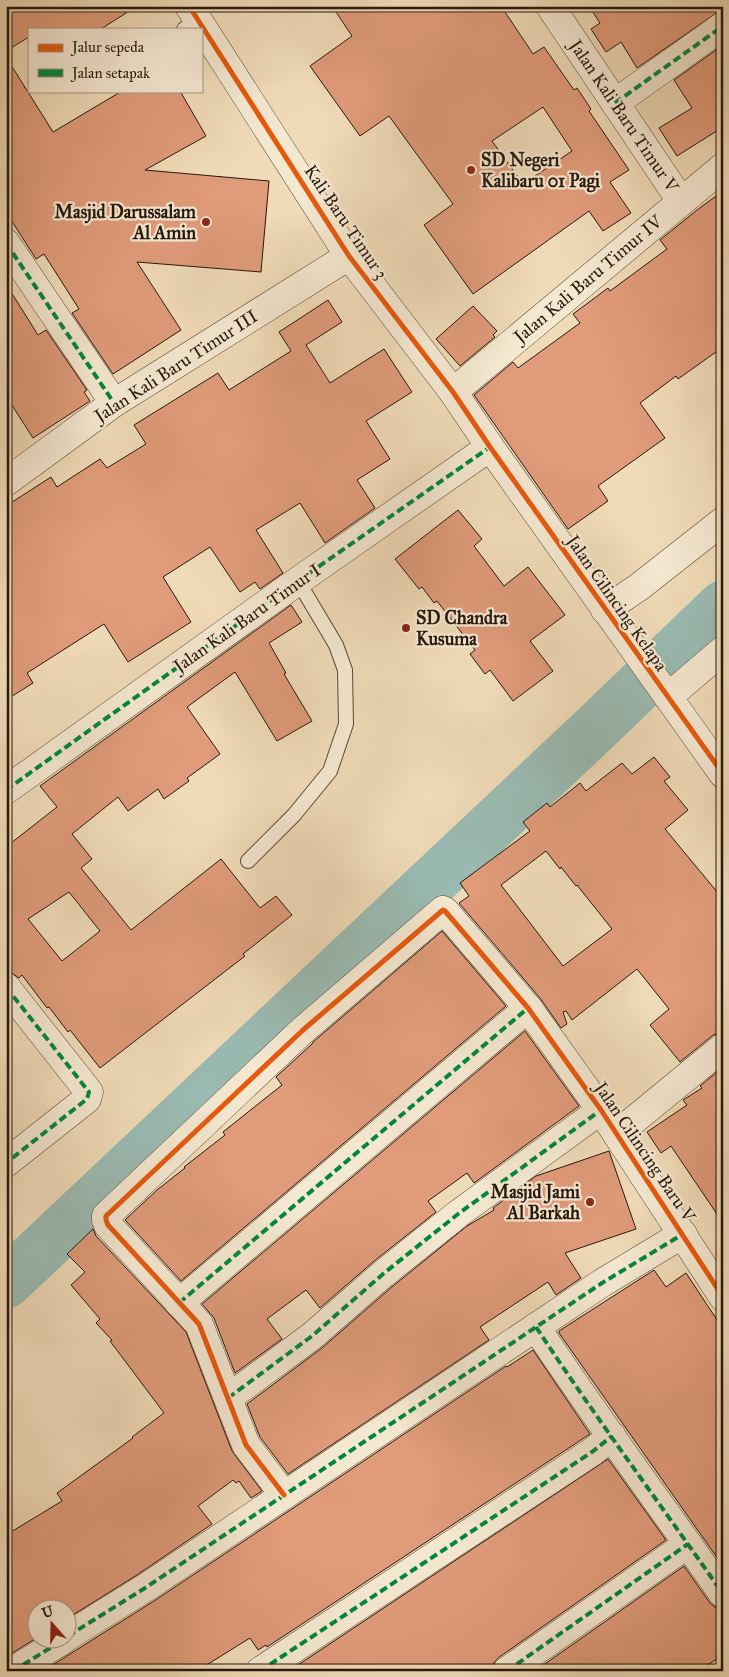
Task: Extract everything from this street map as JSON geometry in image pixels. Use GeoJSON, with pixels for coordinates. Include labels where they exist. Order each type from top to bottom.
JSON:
{"type":"FeatureCollection","features":[{"type":"Feature","properties":{"kind":"street","name":"Jalan Kali Baru Timur V"},"geometry":{"type":"LineString","coordinates":[[550,6],[681,201]]}},
{"type":"Feature","properties":{"kind":"street"},"geometry":{"type":"LineString","coordinates":[[614,102],[723,26]]}},
{"type":"Feature","properties":{"kind":"street","name":"Kali Baru Timur 3"},"geometry":{"type":"LineString","coordinates":[[202,36],[349,256],[453,392],[490,447]]}},
{"type":"Feature","properties":{"kind":"street","name":"Jalan Kali Baru Timur IV"},"geometry":{"type":"LineString","coordinates":[[453,392],[723,167]]}},
{"type":"Feature","properties":{"kind":"street"},"geometry":{"type":"LineString","coordinates":[[6,243],[114,403]]}},
{"type":"Feature","properties":{"kind":"street","name":"Jalan Kali Baru Timur III"},"geometry":{"type":"LineString","coordinates":[[6,482],[114,403],[349,256]]}},
{"type":"Feature","properties":{"kind":"street","name":"Jalan Kali Baru Timur I"},"geometry":{"type":"LineString","coordinates":[[6,790],[298,581],[490,447]]}},
{"type":"Feature","properties":{"kind":"street","name":"Jalan Cilincing Kelapa"},"geometry":{"type":"LineString","coordinates":[[490,447],[723,774]]}},
{"type":"Feature","properties":{"kind":"street"},"geometry":{"type":"LineString","coordinates":[[610,616],[639,587],[723,521]]}},
{"type":"Feature","properties":{"kind":"street"},"geometry":{"type":"LineString","coordinates":[[664,692],[723,650]]}},
{"type":"Feature","properties":{"kind":"street","name":"Jalan Cilincing Baru V"},"geometry":{"type":"LineString","coordinates":[[179,1303],[108,1224],[106,1216],[303,1030],[444,910],[528,1008],[601,1110],[723,1297]]}},
{"type":"Feature","properties":{"kind":"street"},"geometry":{"type":"LineString","coordinates":[[6,987],[89,1092],[87,1100],[6,1163]]}},
{"type":"Feature","properties":{"kind":"street"},"geometry":{"type":"LineString","coordinates":[[284,1495],[246,1445],[199,1324],[179,1303],[528,1008]]}},
{"type":"Feature","properties":{"kind":"street","name":"Jalan Cilincing Baru V"},"geometry":{"type":"LineString","coordinates":[[617,1134],[723,1047]]}},
{"type":"Feature","properties":{"kind":"street"},"geometry":{"type":"LineString","coordinates":[[228,1398],[312,1336],[383,1274],[458,1214],[601,1110]]}},
{"type":"Feature","properties":{"kind":"street"},"geometry":{"type":"LineString","coordinates":[[78,1630],[145,1588],[602,1283],[682,1234]]}},
{"type":"Feature","properties":{"kind":"street"},"geometry":{"type":"LineString","coordinates":[[536,1327],[582,1396],[723,1594]]}},
{"type":"Feature","properties":{"kind":"street"},"geometry":{"type":"LineString","coordinates":[[260,1671],[584,1457],[612,1436]]}},
{"type":"Feature","properties":{"kind":"street"},"geometry":{"type":"LineString","coordinates":[[508,1671],[688,1544]]}},
{"type":"Feature","properties":{"kind":"street"},"geometry":{"type":"LineString","coordinates":[[13,1671],[47,1650]]}},
{"type":"Feature","properties":{"kind":"lane"},"geometry":{"type":"LineString","coordinates":[[248,861],[294,814],[330,771],[346,724],[345,670],[336,645],[298,581]]}},
{"type":"Feature","properties":{"kind":"building"},"geometry":{"type":"Polygon","coordinates":[[[6,6],[137,6],[103,28],[28,28],[28,38],[6,51],[6,6]]]}},
{"type":"Feature","properties":{"kind":"building"},"geometry":{"type":"Polygon","coordinates":[[[332,6],[501,6],[533,54],[544,47],[574,90],[577,88],[591,109],[589,111],[629,170],[610,182],[631,213],[603,231],[589,211],[473,294],[424,225],[453,204],[389,116],[360,136],[310,66],[352,36],[332,6]],[[543,107],[492,141],[523,184],[572,151],[543,107]]]}},
{"type":"Feature","properties":{"kind":"building"},"geometry":{"type":"Polygon","coordinates":[[[589,6],[714,6],[718,12],[637,68],[621,42],[606,52],[591,29],[600,23],[589,6]]]}},
{"type":"Feature","properties":{"kind":"building"},"geometry":{"type":"Polygon","coordinates":[[[723,45],[723,127],[677,156],[659,128],[692,108],[674,80],[723,45]]]}},
{"type":"Feature","properties":{"kind":"building"},"geometry":{"type":"Polygon","coordinates":[[[6,57],[53,132],[120,92],[181,92],[206,136],[145,170],[269,181],[261,272],[137,262],[181,330],[113,374],[72,313],[79,309],[44,254],[36,259],[6,212],[6,57]]]}},
{"type":"Feature","properties":{"kind":"building"},"geometry":{"type":"Polygon","coordinates":[[[723,191],[723,347],[678,379],[676,376],[640,403],[665,438],[598,486],[608,501],[568,529],[474,395],[513,362],[518,368],[580,323],[573,314],[608,288],[610,291],[667,249],[660,240],[723,191]]]}},
{"type":"Feature","properties":{"kind":"building"},"geometry":{"type":"Polygon","coordinates":[[[6,284],[38,335],[46,330],[87,390],[84,392],[90,401],[33,438],[6,396],[6,284]]]}},
{"type":"Feature","properties":{"kind":"building"},"geometry":{"type":"Polygon","coordinates":[[[328,300],[342,322],[306,345],[330,383],[384,349],[412,392],[366,421],[390,459],[357,480],[375,508],[325,543],[300,503],[256,530],[283,573],[260,589],[255,582],[240,592],[210,547],[163,577],[191,622],[128,662],[104,624],[27,673],[33,683],[6,700],[6,506],[51,477],[57,487],[100,459],[107,468],[146,444],[134,425],[218,373],[229,390],[291,351],[279,332],[328,300]]]}},
{"type":"Feature","properties":{"kind":"building"},"geometry":{"type":"Polygon","coordinates":[[[473,306],[497,331],[493,335],[495,337],[460,366],[436,339],[473,306]]]}},
{"type":"Feature","properties":{"kind":"building"},"geometry":{"type":"Polygon","coordinates":[[[458,510],[482,539],[474,546],[504,586],[528,567],[565,615],[530,641],[553,671],[513,701],[490,670],[485,674],[470,654],[475,650],[437,601],[434,603],[422,587],[419,589],[395,559],[458,510]]]}},
{"type":"Feature","properties":{"kind":"building"},"geometry":{"type":"Polygon","coordinates":[[[291,605],[302,622],[269,643],[286,673],[284,674],[312,721],[277,741],[235,672],[187,707],[220,754],[187,778],[189,781],[164,799],[158,789],[128,811],[118,797],[72,834],[92,859],[81,868],[131,930],[221,859],[260,908],[276,896],[292,915],[243,954],[245,956],[100,1068],[70,1030],[68,1032],[49,1007],[47,1008],[22,975],[19,978],[12,973],[6,972],[6,847],[57,807],[40,786],[291,605]],[[69,892],[28,919],[62,961],[100,931],[69,892]]]}},
{"type":"Feature","properties":{"kind":"building"},"geometry":{"type":"Polygon","coordinates":[[[654,757],[670,777],[664,781],[688,810],[665,829],[723,899],[723,1032],[713,1035],[680,1062],[650,1025],[669,1009],[637,969],[572,1020],[566,1011],[563,1012],[567,1024],[561,1028],[540,998],[459,903],[469,896],[460,883],[530,831],[523,822],[547,803],[550,807],[580,783],[586,791],[622,763],[632,774],[654,757]],[[546,851],[501,885],[563,966],[612,929],[577,885],[561,867],[560,869],[546,851]]]}},
{"type":"Feature","properties":{"kind":"building"},"geometry":{"type":"Polygon","coordinates":[[[442,931],[506,1006],[181,1281],[125,1220],[184,1167],[225,1135],[223,1132],[282,1085],[276,1077],[313,1042],[442,931]]]}},
{"type":"Feature","properties":{"kind":"building"},"geometry":{"type":"Polygon","coordinates":[[[525,1031],[579,1106],[474,1183],[467,1173],[428,1201],[436,1212],[373,1262],[320,1308],[306,1290],[267,1319],[282,1339],[235,1373],[214,1318],[202,1304],[525,1031]]]}},
{"type":"Feature","properties":{"kind":"building"},"geometry":{"type":"Polygon","coordinates":[[[723,1067],[723,1223],[671,1146],[661,1153],[647,1132],[687,1105],[683,1100],[702,1088],[700,1086],[723,1067]]]}},
{"type":"Feature","properties":{"kind":"building"},"geometry":{"type":"Polygon","coordinates":[[[609,1151],[636,1229],[565,1253],[581,1278],[556,1295],[548,1282],[480,1327],[489,1340],[288,1474],[260,1437],[247,1404],[322,1348],[393,1286],[467,1226],[494,1210],[493,1208],[536,1176],[609,1151]]]}},
{"type":"Feature","properties":{"kind":"building"},"geometry":{"type":"Polygon","coordinates":[[[93,1229],[96,1236],[186,1332],[232,1451],[262,1491],[251,1498],[239,1481],[236,1483],[233,1480],[198,1506],[212,1524],[137,1575],[78,1612],[78,1600],[28,1600],[28,1643],[6,1657],[6,1535],[62,1501],[57,1493],[164,1413],[110,1341],[112,1340],[96,1323],[100,1319],[71,1285],[85,1272],[67,1254],[93,1229]]]}},
{"type":"Feature","properties":{"kind":"building"},"geometry":{"type":"Polygon","coordinates":[[[654,1270],[666,1287],[686,1273],[723,1329],[723,1566],[559,1333],[559,1331],[654,1270]]]}},
{"type":"Feature","properties":{"kind":"building"},"geometry":{"type":"Polygon","coordinates":[[[533,1350],[590,1434],[267,1647],[266,1645],[258,1650],[250,1638],[197,1671],[43,1671],[154,1601],[533,1350]]]}},
{"type":"Feature","properties":{"kind":"building"},"geometry":{"type":"Polygon","coordinates":[[[608,1459],[666,1540],[498,1658],[493,1664],[492,1671],[289,1671],[608,1459]]]}},
{"type":"Feature","properties":{"kind":"building"},"geometry":{"type":"Polygon","coordinates":[[[684,1566],[710,1603],[716,1608],[723,1609],[723,1655],[698,1671],[535,1671],[684,1566]]]}},
{"type":"Feature","properties":{"kind":"waterway"},"geometry":{"type":"LineString","coordinates":[[6,1283],[723,606]]}},
{"type":"Feature","properties":{"kind":"marked path"},"geometry":{"type":"LineString","coordinates":[[615,103],[723,26]]}},
{"type":"Feature","properties":{"kind":"marked path"},"geometry":{"type":"LineString","coordinates":[[6,243],[114,403]]}},
{"type":"Feature","properties":{"kind":"marked path"},"geometry":{"type":"LineString","coordinates":[[6,790],[298,581],[490,447]]}},
{"type":"Feature","properties":{"kind":"marked path"},"geometry":{"type":"LineString","coordinates":[[6,987],[89,1092],[87,1099],[6,1163]]}},
{"type":"Feature","properties":{"kind":"marked path"},"geometry":{"type":"LineString","coordinates":[[179,1303],[528,1008]]}},
{"type":"Feature","properties":{"kind":"marked path"},"geometry":{"type":"LineString","coordinates":[[228,1398],[312,1336],[383,1274],[458,1214],[601,1110]]}},
{"type":"Feature","properties":{"kind":"marked path"},"geometry":{"type":"LineString","coordinates":[[78,1630],[145,1588],[602,1283],[683,1234]]}},
{"type":"Feature","properties":{"kind":"marked path"},"geometry":{"type":"LineString","coordinates":[[536,1327],[723,1594]]}},
{"type":"Feature","properties":{"kind":"marked path"},"geometry":{"type":"LineString","coordinates":[[260,1671],[592,1452],[612,1436]]}},
{"type":"Feature","properties":{"kind":"marked path"},"geometry":{"type":"LineString","coordinates":[[507,1671],[688,1544]]}},
{"type":"Feature","properties":{"kind":"marked path"},"geometry":{"type":"LineString","coordinates":[[13,1671],[47,1650]]}},
{"type":"Feature","properties":{"kind":"cycle path"},"geometry":{"type":"LineString","coordinates":[[189,6],[349,256],[453,392],[490,447],[723,774]]}},
{"type":"Feature","properties":{"kind":"cycle path"},"geometry":{"type":"LineString","coordinates":[[284,1495],[246,1445],[199,1324],[108,1225],[106,1216],[303,1030],[443,910],[528,1008],[601,1110],[723,1297]]}},
{"type":"Feature","properties":{"kind":"place","name":"SD Negeri Kalibaru 01 Pagi"},"geometry":{"type":"Point","coordinates":[471,170]}},
{"type":"Feature","properties":{"kind":"place","name":"Masjid Darussalam Al Amin"},"geometry":{"type":"Point","coordinates":[206,222]}},
{"type":"Feature","properties":{"kind":"place","name":"SD Chandra Kusuma"},"geometry":{"type":"Point","coordinates":[406,628]}},
{"type":"Feature","properties":{"kind":"place","name":"Masjid Jami Al Barkah"},"geometry":{"type":"Point","coordinates":[590,1202]}}]}
